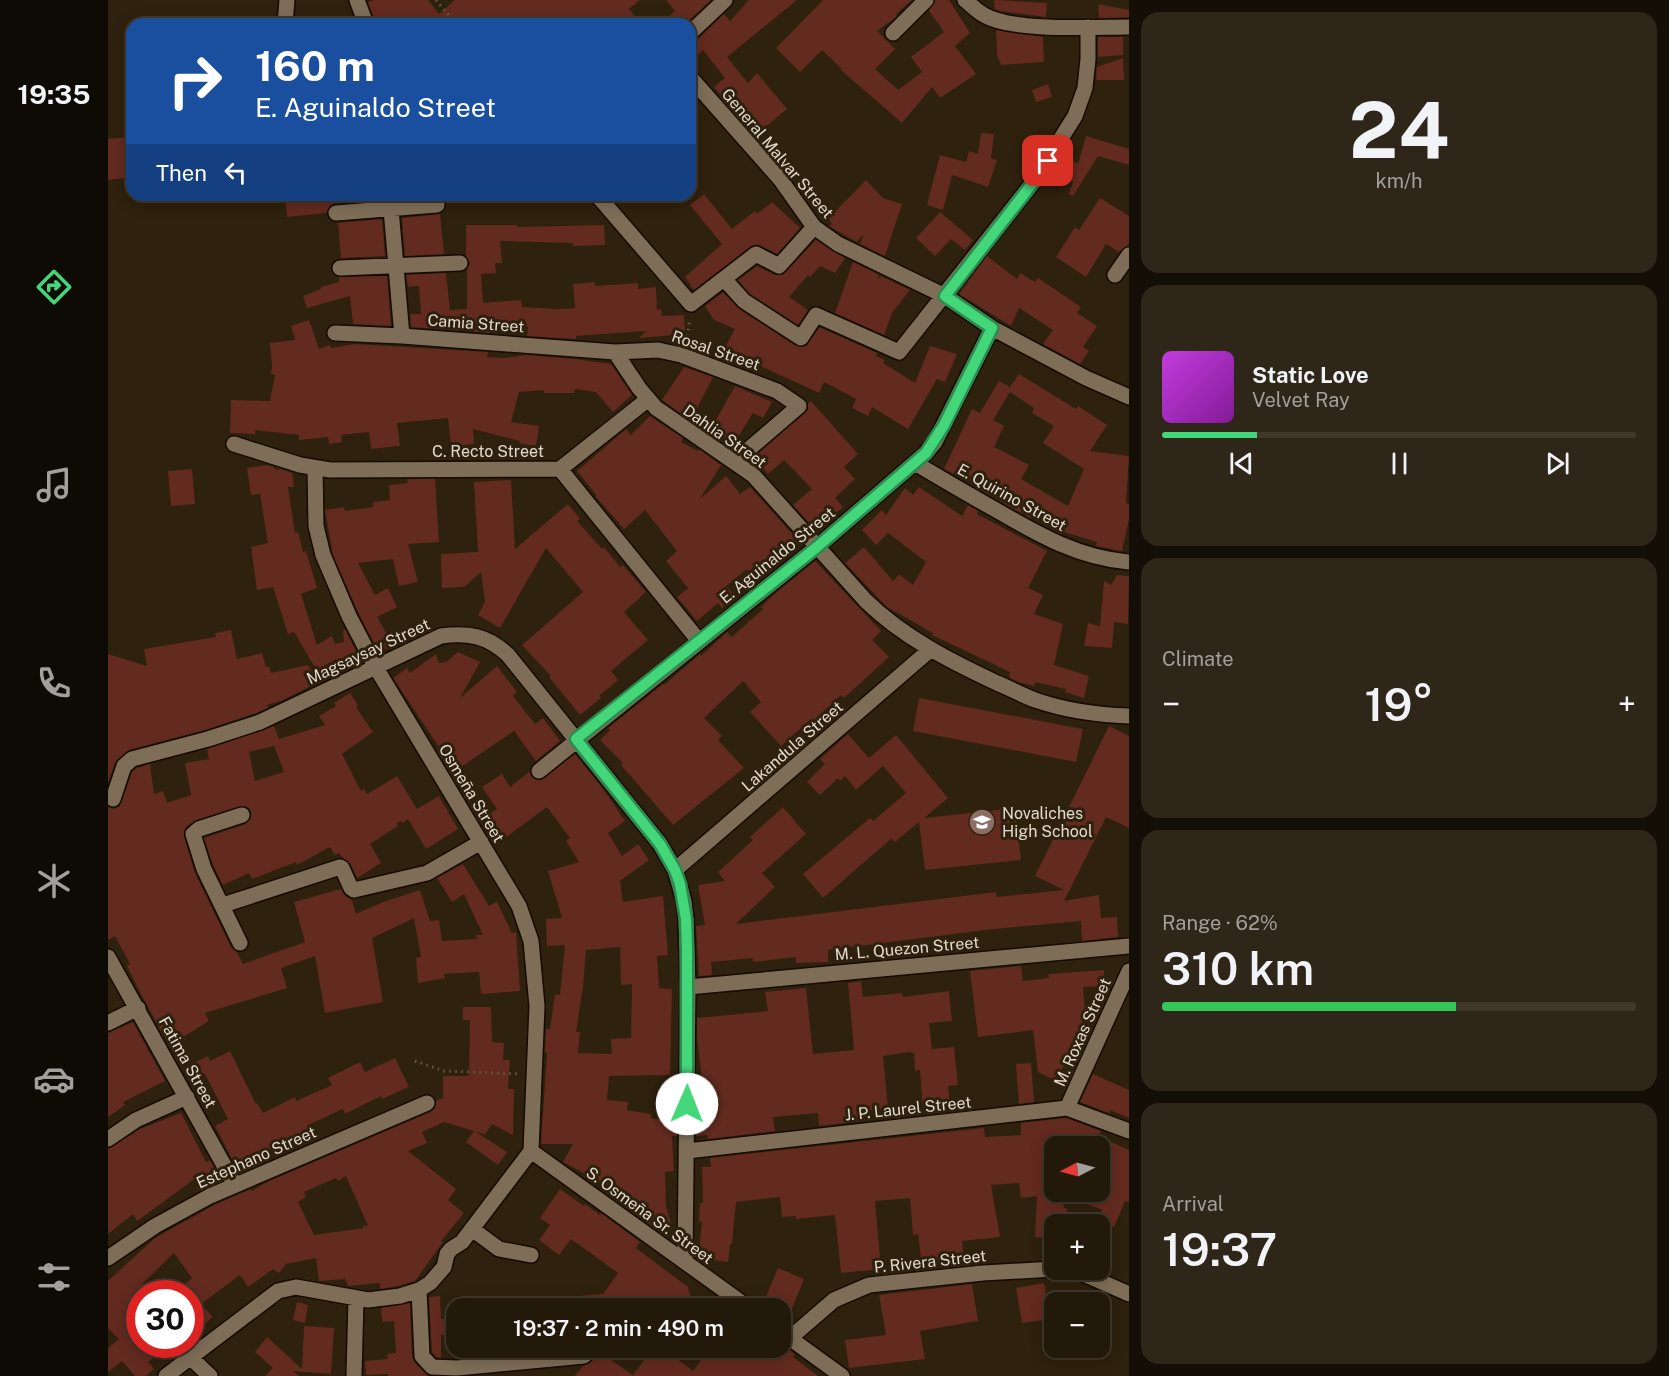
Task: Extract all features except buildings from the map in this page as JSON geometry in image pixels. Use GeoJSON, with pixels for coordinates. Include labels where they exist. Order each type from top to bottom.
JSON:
{"type":"FeatureCollection","features":[{"type":"Feature","properties":{"kind":"street"},"geometry":{"type":"LineString","coordinates":[[286,18],[287,0]]}},
{"type":"Feature","properties":{"kind":"street"},"geometry":{"type":"LineString","coordinates":[[357,0],[364,18]]}},
{"type":"Feature","properties":{"kind":"street"},"geometry":{"type":"LineString","coordinates":[[696,27],[725,0]]}},
{"type":"Feature","properties":{"kind":"street"},"geometry":{"type":"LineString","coordinates":[[893,33],[926,0]]}},
{"type":"Feature","properties":{"kind":"street"},"geometry":{"type":"LineString","coordinates":[[965,0],[985,16],[1007,23],[1043,27],[1129,27]]}},
{"type":"Feature","properties":{"kind":"street"},"geometry":{"type":"LineString","coordinates":[[724,279],[744,301],[801,338],[816,315],[899,352],[1035,180],[1075,116],[1085,88],[1088,27]]}},
{"type":"Feature","properties":{"kind":"street","name":"General Malvar Street"},"geometry":{"type":"LineString","coordinates":[[696,84],[780,179],[814,227],[838,244],[945,296],[992,328],[1086,378],[1129,397]]}},
{"type":"Feature","properties":{"kind":"street"},"geometry":{"type":"LineString","coordinates":[[602,201],[691,304],[756,254],[779,266],[814,227]]}},
{"type":"Feature","properties":{"kind":"street"},"geometry":{"type":"LineString","coordinates":[[336,213],[437,205]]}},
{"type":"Feature","properties":{"kind":"street"},"geometry":{"type":"LineString","coordinates":[[391,209],[402,336]]}},
{"type":"Feature","properties":{"kind":"street"},"geometry":{"type":"LineString","coordinates":[[1115,275],[1129,255]]}},
{"type":"Feature","properties":{"kind":"street"},"geometry":{"type":"LineString","coordinates":[[340,268],[460,263]]}},
{"type":"Feature","properties":{"kind":"street","name":"E. Aguinaldo Street"},"geometry":{"type":"LineString","coordinates":[[539,771],[817,547],[915,463],[934,442],[992,328]]}},
{"type":"Feature","properties":{"kind":"street","name":"Camia Street"},"geometry":{"type":"LineString","coordinates":[[335,333],[615,352]]}},
{"type":"Feature","properties":{"kind":"street","name":"Rosal Street"},"geometry":{"type":"LineString","coordinates":[[615,352],[658,350],[681,355],[777,391],[799,406],[735,461]]}},
{"type":"Feature","properties":{"kind":"street","name":"Dahlia Street"},"geometry":{"type":"LineString","coordinates":[[615,352],[647,400],[665,415],[735,461],[764,487],[883,618],[931,649],[1034,700],[1084,712],[1129,716]]}},
{"type":"Feature","properties":{"kind":"street"},"geometry":{"type":"LineString","coordinates":[[560,469],[647,400]]}},
{"type":"Feature","properties":{"kind":"street","name":"C. Recto Street"},"geometry":{"type":"LineString","coordinates":[[234,444],[315,468],[347,471],[560,469],[699,641]]}},
{"type":"Feature","properties":{"kind":"street","name":"E. Quirino Street"},"geometry":{"type":"LineString","coordinates":[[915,463],[1036,534],[1061,546],[1085,555],[1129,562]]}},
{"type":"Feature","properties":{"kind":"street","name":"Osmeña Street"},"geometry":{"type":"LineString","coordinates":[[315,468],[316,526],[323,555],[348,616],[375,666],[519,906],[531,941],[537,1006],[531,1151]]}},
{"type":"Feature","properties":{"kind":"street","name":"Magsaysay Street"},"geometry":{"type":"LineString","coordinates":[[113,800],[128,760],[260,722],[441,636],[468,634],[497,644],[660,844],[675,870],[684,901],[688,987],[685,1261]]}},
{"type":"Feature","properties":{"kind":"street","name":"Lakandula Street"},"geometry":{"type":"LineString","coordinates":[[675,870],[931,649]]}},
{"type":"Feature","properties":{"kind":"street"},"geometry":{"type":"LineString","coordinates":[[240,943],[204,869],[194,834],[199,829],[242,814]]}},
{"type":"Feature","properties":{"kind":"street"},"geometry":{"type":"LineString","coordinates":[[222,905],[340,867],[354,890],[427,873],[481,842]]}},
{"type":"Feature","properties":{"kind":"street","name":"M. L. Quezon Street"},"geometry":{"type":"LineString","coordinates":[[688,987],[1129,946]]}},
{"type":"Feature","properties":{"kind":"street","name":"Fatima Street"},"geometry":{"type":"LineString","coordinates":[[108,957],[235,1185]]}},
{"type":"Feature","properties":{"kind":"street","name":"M. Roxas Street"},"geometry":{"type":"LineString","coordinates":[[1067,1108],[1129,970]]}},
{"type":"Feature","properties":{"kind":"street"},"geometry":{"type":"LineString","coordinates":[[108,1023],[138,1008]]}},
{"type":"Feature","properties":{"kind":"street"},"geometry":{"type":"LineString","coordinates":[[108,1139],[136,1120],[187,1097]]}},
{"type":"Feature","properties":{"kind":"street","name":"Estephano Street"},"geometry":{"type":"LineString","coordinates":[[108,1258],[183,1210],[235,1185],[427,1103]]}},
{"type":"Feature","properties":{"kind":"street","name":"J. P. Laurel Street"},"geometry":{"type":"LineString","coordinates":[[687,1151],[1067,1108],[1129,1131]]}},
{"type":"Feature","properties":{"kind":"street"},"geometry":{"type":"LineString","coordinates":[[204,1346],[278,1290],[296,1287],[356,1299],[382,1299],[419,1290],[430,1283],[444,1267],[455,1261],[462,1242],[531,1151]]}},
{"type":"Feature","properties":{"kind":"street","name":"S. Osmeña Sr. Street"},"geometry":{"type":"LineString","coordinates":[[531,1151],[735,1298]]}},
{"type":"Feature","properties":{"kind":"street"},"geometry":{"type":"LineString","coordinates":[[472,1229],[499,1249],[531,1255]]}},
{"type":"Feature","properties":{"kind":"street","name":"P. Rivera Street"},"geometry":{"type":"LineString","coordinates":[[791,1330],[834,1300],[869,1285],[983,1273],[1044,1270]]}},
{"type":"Feature","properties":{"kind":"street"},"geometry":{"type":"LineString","coordinates":[[1097,1280],[1129,1294]]}},
{"type":"Feature","properties":{"kind":"street"},"geometry":{"type":"LineString","coordinates":[[419,1290],[422,1356],[432,1367],[458,1368],[563,1358]]}},
{"type":"Feature","properties":{"kind":"street"},"geometry":{"type":"LineString","coordinates":[[354,1376],[356,1299]]}},
{"type":"Feature","properties":{"kind":"street"},"geometry":{"type":"LineString","coordinates":[[791,1338],[842,1376]]}},
{"type":"Feature","properties":{"kind":"street"},"geometry":{"type":"LineString","coordinates":[[166,1376],[189,1358]]}},
{"type":"Feature","properties":{"kind":"street"},"geometry":{"type":"LineString","coordinates":[[191,1358],[210,1376]]}},
{"type":"Feature","properties":{"kind":"path"},"geometry":{"type":"LineString","coordinates":[[436,0],[451,18]]}},
{"type":"Feature","properties":{"kind":"path"},"geometry":{"type":"LineString","coordinates":[[681,355],[689,327],[691,304]]}},
{"type":"Feature","properties":{"kind":"path"},"geometry":{"type":"LineString","coordinates":[[415,1061],[444,1071],[535,1074]]}},
{"type":"Feature","properties":{"kind":"place","name":"Novaliches High School"},"geometry":{"type":"Point","coordinates":[982,822]}},
{"type":"Feature","properties":{"kind":"route"},"geometry":{"type":"LineString","coordinates":[[687,1104],[687,949],[686,919],[680,884],[660,844],[576,739],[817,547],[926,453],[944,425],[992,328],[945,296],[1048,161]]}}]}
